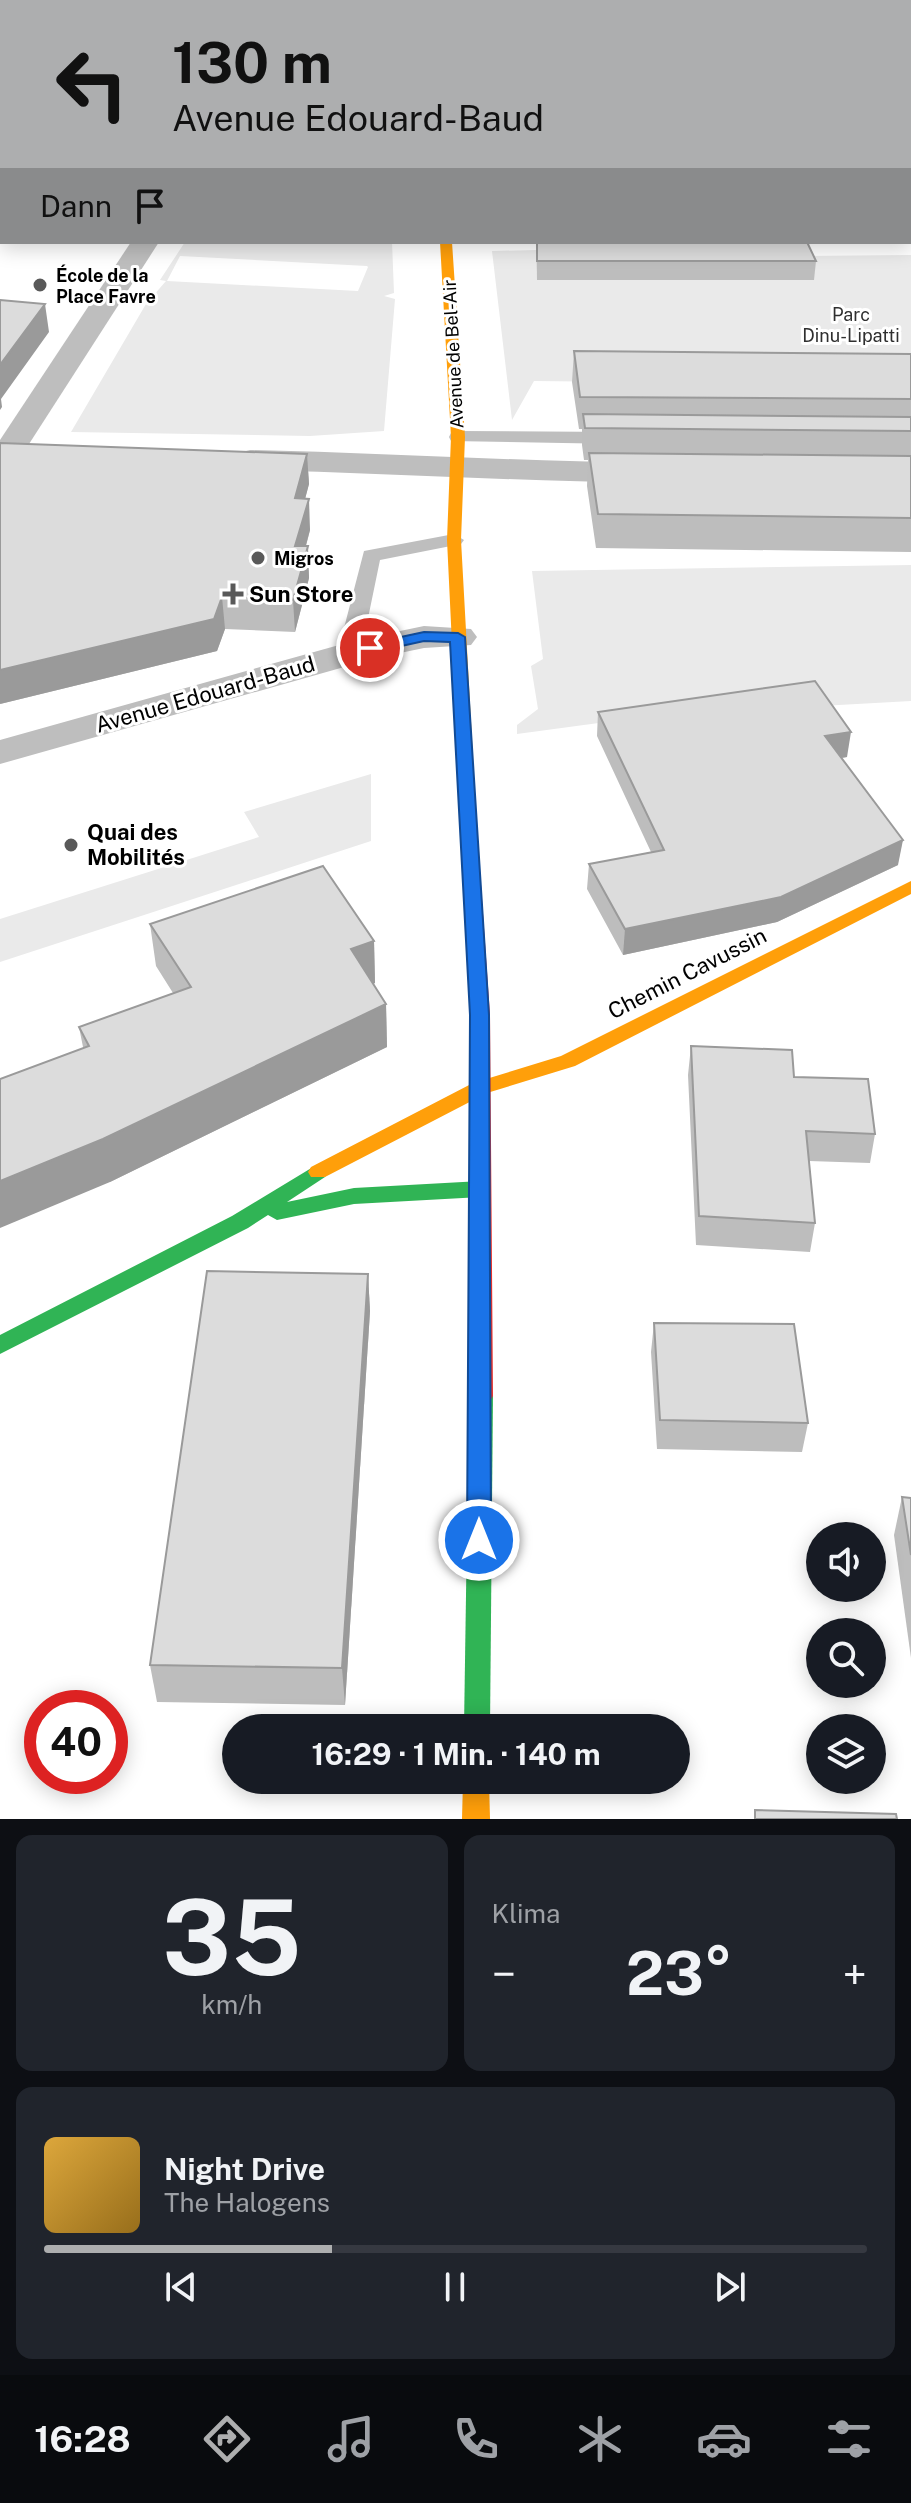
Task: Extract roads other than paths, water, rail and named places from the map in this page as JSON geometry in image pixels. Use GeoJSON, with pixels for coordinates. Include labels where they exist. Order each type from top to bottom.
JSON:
{"type":"FeatureCollection","features":[{"type":"Feature","properties":{"kind":"street"},"geometry":{"type":"LineString","coordinates":[[16,452],[73,348],[144,244]]}},
{"type":"Feature","properties":{"kind":"street","name":"Avenue de Bel-Air"},"geometry":{"type":"LineString","coordinates":[[446,244],[457,451],[454,540],[458,637],[480,1015],[477,1714]]}},
{"type":"Feature","properties":{"kind":"street"},"geometry":{"type":"LineString","coordinates":[[224,459],[457,451],[498,471],[679,473]]}},
{"type":"Feature","properties":{"kind":"street","name":"Avenue Edouard-Baud"},"geometry":{"type":"LineString","coordinates":[[0,752],[370,648],[424,637],[458,637]]}},
{"type":"Feature","properties":{"kind":"street","name":"Chemin Cavussin"},"geometry":{"type":"LineString","coordinates":[[240,1222],[306,1178],[480,1088],[568,1061],[911,887]]}},
{"type":"Feature","properties":{"kind":"street"},"geometry":{"type":"LineString","coordinates":[[0,1345],[240,1222],[327,1198],[376,1192],[481,1189]]}},
{"type":"Feature","properties":{"kind":"street"},"geometry":{"type":"LineString","coordinates":[[476,1794],[476,1819]]}},
{"type":"Feature","properties":{"kind":"lane"},"geometry":{"type":"LineString","coordinates":[[457,451],[631,438]]}},
{"type":"Feature","properties":{"kind":"lane"},"geometry":{"type":"LineString","coordinates":[[370,648],[355,628],[371,555],[454,540]]}},
{"type":"Feature","properties":{"kind":"place","name":"École de la Place Favre"},"geometry":{"type":"Point","coordinates":[40,285]}},
{"type":"Feature","properties":{"kind":"place","name":"Migros"},"geometry":{"type":"Point","coordinates":[258,558]}},
{"type":"Feature","properties":{"kind":"place","name":"Sun Store"},"geometry":{"type":"Point","coordinates":[233,594]}},
{"type":"Feature","properties":{"kind":"place","name":"Quai des Mobilités"},"geometry":{"type":"Point","coordinates":[71,845]}},
{"type":"Feature","properties":{"kind":"park label","name":"Parc Dinu-Lipatti"},"geometry":{"type":"Point","coordinates":[851,324]}}]}
